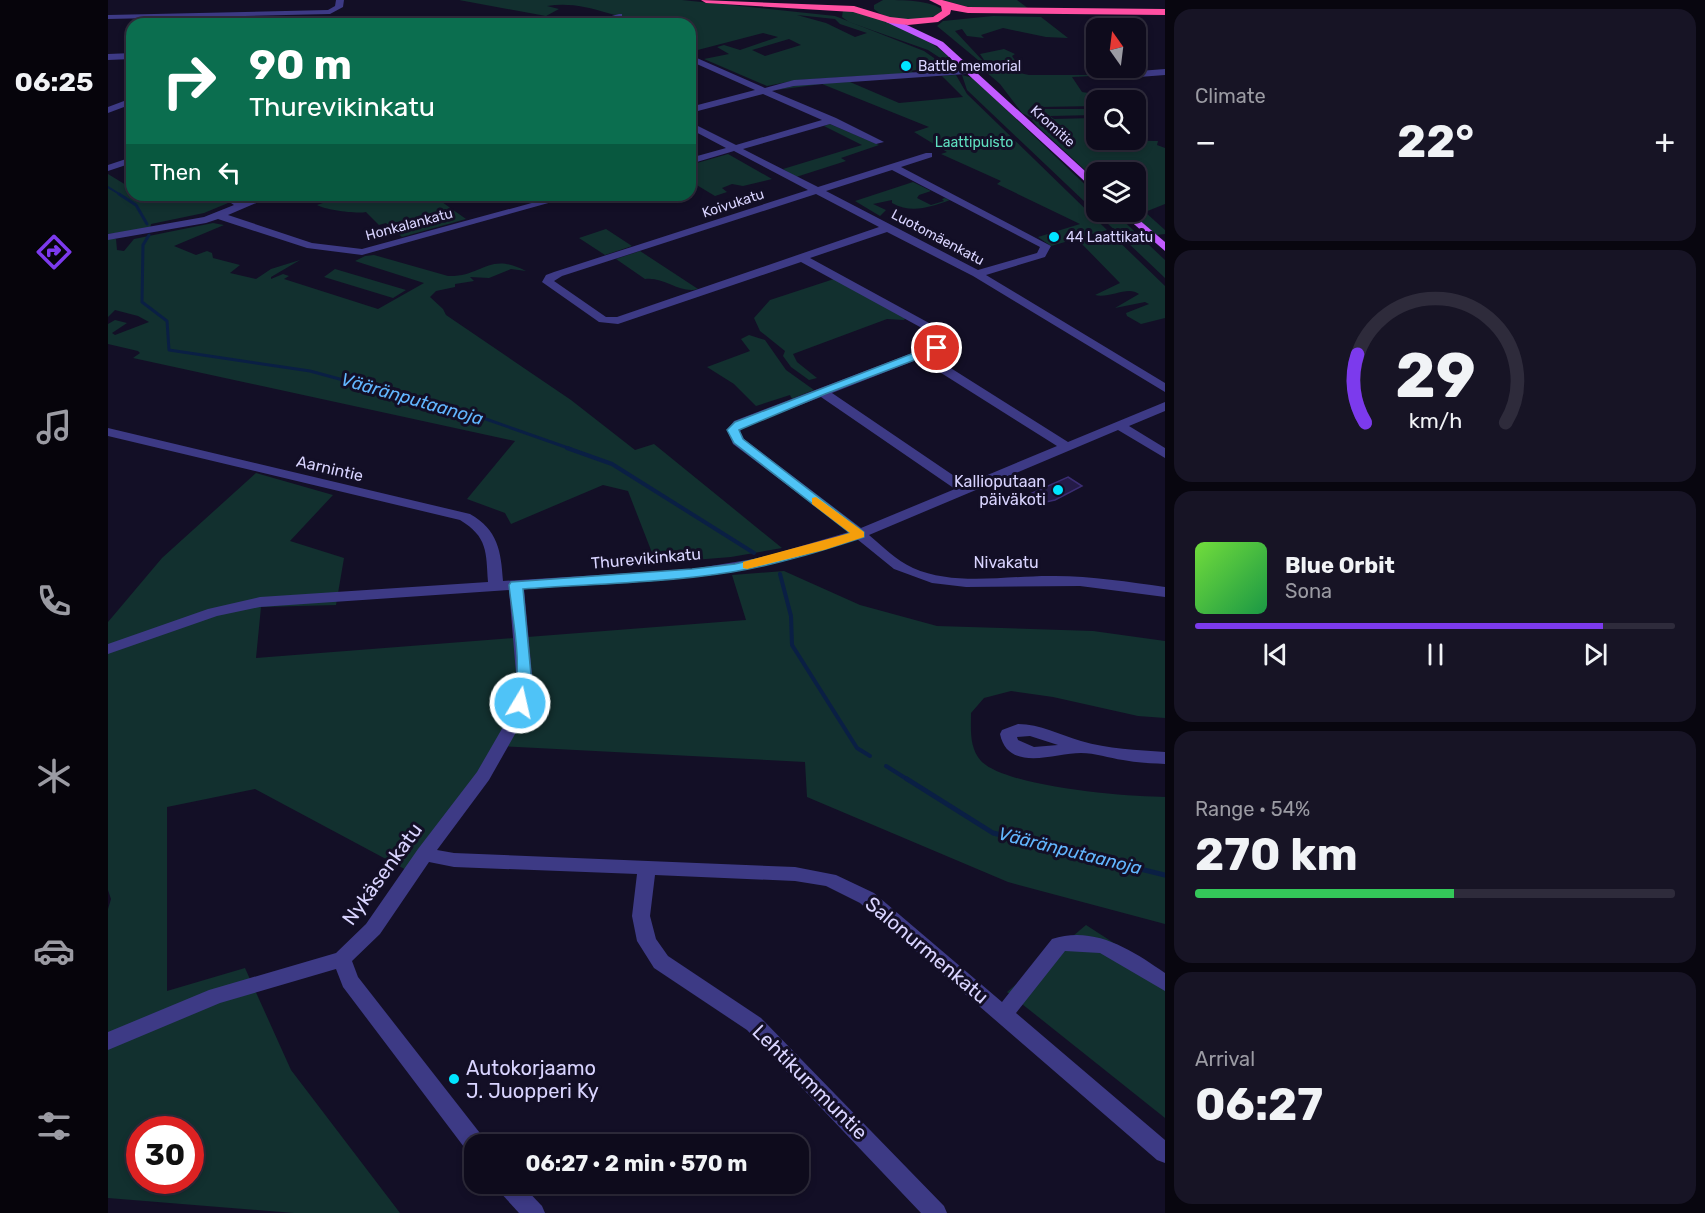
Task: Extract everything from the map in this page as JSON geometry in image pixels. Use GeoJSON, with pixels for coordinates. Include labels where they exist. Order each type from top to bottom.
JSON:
{"type":"FeatureCollection","features":[{"type":"Feature","properties":{"kind":"highway"},"geometry":{"type":"LineString","coordinates":[[706,0],[872,9],[889,20],[930,21],[998,14],[1165,14]]}},
{"type":"Feature","properties":{"kind":"highway"},"geometry":{"type":"LineString","coordinates":[[774,0],[857,0]]}},
{"type":"Feature","properties":{"kind":"highway"},"geometry":{"type":"LineString","coordinates":[[934,0],[946,6],[968,10],[1165,14]]}},
{"type":"Feature","properties":{"kind":"highway"},"geometry":{"type":"LineString","coordinates":[[930,21],[947,12],[946,6]]}},
{"type":"Feature","properties":{"kind":"main road","name":"Kromitie"},"geometry":{"type":"LineString","coordinates":[[889,20],[933,39],[1086,177]]}},
{"type":"Feature","properties":{"kind":"main road","name":"Kromitie"},"geometry":{"type":"LineString","coordinates":[[930,21],[931,28],[996,84],[1017,113]]}},
{"type":"Feature","properties":{"kind":"main road"},"geometry":{"type":"LineString","coordinates":[[1136,222],[1165,248]]}},
{"type":"Feature","properties":{"kind":"street"},"geometry":{"type":"LineString","coordinates":[[328,18],[330,0]]}},
{"type":"Feature","properties":{"kind":"street"},"geometry":{"type":"LineString","coordinates":[[108,17],[330,12],[339,6],[340,0]]}},
{"type":"Feature","properties":{"kind":"street"},"geometry":{"type":"LineString","coordinates":[[611,18],[619,16]]}},
{"type":"Feature","properties":{"kind":"street"},"geometry":{"type":"LineString","coordinates":[[109,58],[126,57]]}},
{"type":"Feature","properties":{"kind":"street"},"geometry":{"type":"LineString","coordinates":[[696,61],[879,142]]}},
{"type":"Feature","properties":{"kind":"street"},"geometry":{"type":"LineString","coordinates":[[696,108],[765,90],[819,81],[980,70]]}},
{"type":"Feature","properties":{"kind":"street"},"geometry":{"type":"LineString","coordinates":[[1146,73],[1165,72]]}},
{"type":"Feature","properties":{"kind":"street"},"geometry":{"type":"LineString","coordinates":[[108,110],[126,103]]}},
{"type":"Feature","properties":{"kind":"street"},"geometry":{"type":"LineString","coordinates":[[696,159],[833,120]]}},
{"type":"Feature","properties":{"kind":"street","name":"Luotomäenkatu"},"geometry":{"type":"LineString","coordinates":[[696,128],[977,274],[1165,388]]}},
{"type":"Feature","properties":{"kind":"street","name":"Koivukatu"},"geometry":{"type":"LineString","coordinates":[[801,257],[610,322],[603,320],[548,280],[928,155]]}},
{"type":"Feature","properties":{"kind":"street"},"geometry":{"type":"LineString","coordinates":[[108,168],[126,162]]}},
{"type":"Feature","properties":{"kind":"street"},"geometry":{"type":"LineString","coordinates":[[894,167],[1044,243],[1046,249],[1041,255],[977,274]]}},
{"type":"Feature","properties":{"kind":"street"},"geometry":{"type":"LineString","coordinates":[[234,201],[242,206]]}},
{"type":"Feature","properties":{"kind":"street"},"geometry":{"type":"LineString","coordinates":[[108,237],[160,230],[220,216],[255,201]]}},
{"type":"Feature","properties":{"kind":"street","name":"Honkalankatu"},"geometry":{"type":"LineString","coordinates":[[220,216],[311,246],[362,252],[550,201]]}},
{"type":"Feature","properties":{"kind":"street"},"geometry":{"type":"LineString","coordinates":[[801,257],[888,228]]}},
{"type":"Feature","properties":{"kind":"street"},"geometry":{"type":"LineString","coordinates":[[801,257],[936,331],[942,342],[937,348],[821,391]]}},
{"type":"Feature","properties":{"kind":"street"},"geometry":{"type":"LineString","coordinates":[[920,354],[1067,447]]}},
{"type":"Feature","properties":{"kind":"street"},"geometry":{"type":"LineString","coordinates":[[821,391],[965,490]]}},
{"type":"Feature","properties":{"kind":"street","name":"Nivakatu"},"geometry":{"type":"LineString","coordinates":[[821,391],[739,424],[733,430],[733,434],[860,534],[898,567],[941,579],[1086,582],[1165,592]]}},
{"type":"Feature","properties":{"kind":"street","name":"Thurevikinkatu"},"geometry":{"type":"LineString","coordinates":[[108,649],[213,612],[260,603],[692,573],[735,568],[820,548],[860,534],[1165,406]]}},
{"type":"Feature","properties":{"kind":"street"},"geometry":{"type":"LineString","coordinates":[[1119,425],[1165,454]]}},
{"type":"Feature","properties":{"kind":"street","name":"Aarnintie"},"geometry":{"type":"LineString","coordinates":[[108,432],[465,517],[483,527],[491,539],[496,586]]}},
{"type":"Feature","properties":{"kind":"street","name":"Nykäsenkatu"},"geometry":{"type":"LineString","coordinates":[[108,1041],[216,996],[342,958],[373,929],[424,854],[483,776],[515,720],[525,686],[516,585]]}},
{"type":"Feature","properties":{"kind":"street"},"geometry":{"type":"LineString","coordinates":[[1081,747],[1165,758]]}},
{"type":"Feature","properties":{"kind":"street","name":"Salonurmenkatu"},"geometry":{"type":"LineString","coordinates":[[424,854],[454,860],[647,870],[795,874],[830,880],[867,898],[1165,1153]]}},
{"type":"Feature","properties":{"kind":"street","name":"Lehtikummuntie"},"geometry":{"type":"LineString","coordinates":[[647,870],[641,916],[647,941],[661,962],[761,1031],[936,1213]]}},
{"type":"Feature","properties":{"kind":"street"},"geometry":{"type":"LineString","coordinates":[[1004,1014],[1059,944],[1079,940],[1112,947],[1165,983]]}},
{"type":"Feature","properties":{"kind":"street"},"geometry":{"type":"LineString","coordinates":[[342,958],[350,981],[467,1134]]}},
{"type":"Feature","properties":{"kind":"street"},"geometry":{"type":"LineString","coordinates":[[516,1194],[534,1213]]}},
{"type":"Feature","properties":{"kind":"green space"},"geometry":{"type":"Polygon","coordinates":[[[459,0],[682,0],[835,16],[924,51],[951,70],[918,70],[911,71],[914,73],[797,80],[767,86],[704,59],[729,54],[717,47],[724,45],[740,50],[778,37],[763,33],[696,50],[696,18],[625,18],[586,7],[547,6],[559,9],[546,16],[459,0]],[[797,15],[826,23],[855,37],[867,33],[840,24],[835,19],[797,15]],[[789,39],[752,50],[765,56],[801,45],[789,39]]]}},
{"type":"Feature","properties":{"kind":"green space"},"geometry":{"type":"Polygon","coordinates":[[[883,0],[923,2],[943,10],[937,15],[919,20],[898,19],[880,14],[874,9],[874,5],[883,0]]]}},
{"type":"Feature","properties":{"kind":"green space"},"geometry":{"type":"Polygon","coordinates":[[[943,0],[1017,0],[1029,9],[968,7],[943,0]]]}},
{"type":"Feature","properties":{"kind":"green space"},"geometry":{"type":"Polygon","coordinates":[[[843,10],[873,16],[903,27],[931,43],[955,62],[948,63],[928,50],[849,22],[842,17],[843,10]]]}},
{"type":"Feature","properties":{"kind":"green space"},"geometry":{"type":"Polygon","coordinates":[[[993,16],[1041,17],[1068,38],[1046,37],[1003,28],[981,35],[984,38],[967,36],[962,29],[955,31],[983,61],[978,60],[937,26],[943,21],[993,16]]]}},
{"type":"Feature","properties":{"kind":"green space"},"geometry":{"type":"Polygon","coordinates":[[[1004,49],[1015,54],[1012,56],[1022,71],[984,60],[980,54],[1004,49]]]}},
{"type":"Feature","properties":{"kind":"green space"},"geometry":{"type":"Polygon","coordinates":[[[977,64],[1029,75],[1086,75],[1072,77],[1082,92],[1086,93],[1086,106],[1040,107],[1043,109],[1086,109],[1086,115],[1050,116],[1054,119],[1086,118],[1086,150],[1146,150],[1146,141],[1158,141],[1157,145],[1165,148],[1165,204],[1146,212],[1146,162],[1086,162],[1086,171],[1037,126],[1032,120],[1034,119],[1022,113],[1000,84],[977,64]]]}},
{"type":"Feature","properties":{"kind":"green space","name":"Laattipuisto"},"geometry":{"type":"Polygon","coordinates":[[[956,75],[967,94],[1086,210],[1086,222],[1099,222],[1107,230],[1051,246],[1038,237],[1080,224],[997,184],[1001,181],[941,154],[947,152],[914,132],[929,127],[822,84],[776,90],[808,83],[850,82],[899,103],[963,97],[942,76],[933,76],[956,75]]]}},
{"type":"Feature","properties":{"kind":"green space"},"geometry":{"type":"Polygon","coordinates":[[[962,75],[973,78],[1086,185],[1086,203],[967,90],[962,75]]]}},
{"type":"Feature","properties":{"kind":"green space"},"geometry":{"type":"Polygon","coordinates":[[[830,124],[879,145],[841,158],[846,161],[796,177],[783,169],[862,145],[824,126],[830,124]]]}},
{"type":"Feature","properties":{"kind":"green space"},"geometry":{"type":"Polygon","coordinates":[[[728,154],[772,179],[743,186],[732,184],[722,188],[727,192],[715,196],[696,185],[696,163],[728,154]]]}},
{"type":"Feature","properties":{"kind":"green space"},"geometry":{"type":"Polygon","coordinates":[[[108,174],[126,185],[126,201],[224,201],[228,203],[204,213],[151,224],[150,229],[108,234],[108,174]]]}},
{"type":"Feature","properties":{"kind":"green space"},"geometry":{"type":"Polygon","coordinates":[[[913,182],[931,191],[917,198],[931,205],[944,201],[942,199],[945,198],[950,200],[928,207],[914,209],[899,206],[892,203],[892,200],[873,204],[886,210],[880,216],[855,201],[913,182]]]}},
{"type":"Feature","properties":{"kind":"green space"},"geometry":{"type":"Polygon","coordinates":[[[329,201],[352,203],[360,201],[440,201],[466,219],[402,237],[386,223],[379,225],[366,212],[341,211],[317,205],[329,201]]]}},
{"type":"Feature","properties":{"kind":"green space"},"geometry":{"type":"Polygon","coordinates":[[[1146,213],[1165,230],[1165,234],[1156,235],[1141,222],[1146,222],[1146,213]]]}},
{"type":"Feature","properties":{"kind":"green space"},"geometry":{"type":"Polygon","coordinates":[[[1106,222],[1125,222],[1165,260],[1165,278],[1106,222]]]}},
{"type":"Feature","properties":{"kind":"green space"},"geometry":{"type":"Polygon","coordinates":[[[213,223],[224,225],[174,246],[196,255],[207,251],[212,253],[213,258],[240,265],[230,273],[256,279],[271,269],[300,260],[271,279],[283,274],[289,276],[284,279],[378,309],[424,283],[355,261],[365,256],[374,255],[448,276],[470,273],[486,266],[503,263],[526,271],[511,269],[489,278],[470,277],[474,281],[455,284],[455,287],[436,291],[430,297],[446,315],[571,400],[635,450],[654,444],[782,548],[731,557],[656,563],[628,491],[603,485],[511,524],[505,513],[467,499],[515,441],[133,358],[140,353],[138,351],[108,344],[108,324],[115,320],[127,323],[112,333],[115,335],[149,322],[138,316],[115,310],[108,317],[108,239],[116,239],[117,250],[124,251],[134,239],[213,223]]]}},
{"type":"Feature","properties":{"kind":"green space"},"geometry":{"type":"Polygon","coordinates":[[[606,229],[632,246],[605,255],[579,238],[606,229]]]}},
{"type":"Feature","properties":{"kind":"green space"},"geometry":{"type":"Polygon","coordinates":[[[1109,232],[1165,286],[1165,318],[1141,324],[1127,316],[1126,313],[1149,304],[1145,302],[1115,308],[1139,294],[1135,292],[1124,291],[1095,295],[1120,283],[1080,242],[1109,232]]]}},
{"type":"Feature","properties":{"kind":"green space"},"geometry":{"type":"Polygon","coordinates":[[[640,251],[698,289],[685,289],[658,280],[645,279],[616,259],[640,251]]]}},
{"type":"Feature","properties":{"kind":"green space"},"geometry":{"type":"Polygon","coordinates":[[[335,269],[406,290],[393,298],[324,277],[335,269]]]}},
{"type":"Feature","properties":{"kind":"green space"},"geometry":{"type":"Polygon","coordinates":[[[834,279],[906,317],[904,320],[887,319],[793,354],[797,362],[817,378],[809,380],[791,367],[783,356],[785,351],[760,331],[754,318],[770,300],[834,279]]]}},
{"type":"Feature","properties":{"kind":"green space"},"geometry":{"type":"Polygon","coordinates":[[[749,335],[765,340],[786,370],[814,390],[792,399],[790,395],[756,406],[734,384],[707,367],[750,351],[741,339],[749,335]]]}},
{"type":"Feature","properties":{"kind":"green space"},"geometry":{"type":"Polygon","coordinates":[[[256,473],[333,495],[290,541],[344,558],[336,605],[261,607],[256,658],[746,620],[732,575],[784,571],[860,605],[937,626],[1093,631],[1165,641],[1165,718],[1138,716],[1053,697],[1011,691],[984,698],[971,713],[971,726],[974,750],[981,761],[1015,778],[1068,789],[1165,797],[1165,924],[1008,882],[807,797],[805,762],[500,746],[412,873],[255,789],[167,807],[167,991],[245,968],[291,1070],[400,1213],[294,1213],[108,1198],[108,909],[111,899],[108,890],[108,622],[162,558],[256,473]]]}},
{"type":"Feature","properties":{"kind":"green space"},"geometry":{"type":"Polygon","coordinates":[[[1086,925],[1165,976],[1165,1118],[1007,992],[1086,925]]]}},
{"type":"Feature","properties":{"kind":"building","name":"Kallioputaan päiväkoti"},"geometry":{"type":"Polygon","coordinates":[[[1068,477],[1082,486],[1055,500],[1046,502],[1032,493],[1068,477]]]}},
{"type":"Feature","properties":{"kind":"waterway","name":"Vääränputaanoja"},"geometry":{"type":"LineString","coordinates":[[108,187],[121,195]]}},
{"type":"Feature","properties":{"kind":"waterway","name":"Vääränputaanoja"},"geometry":{"type":"LineString","coordinates":[[119,194],[126,199]]}},
{"type":"Feature","properties":{"kind":"waterway","name":"Vääränputaanoja"},"geometry":{"type":"LineString","coordinates":[[130,201],[136,205],[147,224]]}},
{"type":"Feature","properties":{"kind":"waterway","name":"Vääränputaanoja"},"geometry":{"type":"LineString","coordinates":[[149,235],[143,245],[142,302],[167,321],[169,350],[310,371],[483,418],[571,449]]}},
{"type":"Feature","properties":{"kind":"waterway","name":"Vääränputaanoja"},"geometry":{"type":"LineString","coordinates":[[567,448],[612,464],[754,553]]}},
{"type":"Feature","properties":{"kind":"waterway","name":"Vääränputaanoja"},"geometry":{"type":"LineString","coordinates":[[780,574],[791,616],[792,645],[857,748],[870,756]]}},
{"type":"Feature","properties":{"kind":"waterway","name":"Vääränputaanoja"},"geometry":{"type":"LineString","coordinates":[[886,766],[910,781]]}},
{"type":"Feature","properties":{"kind":"waterway","name":"Vääränputaanoja"},"geometry":{"type":"LineString","coordinates":[[907,779],[993,833],[1165,875]]}},
{"type":"Feature","properties":{"kind":"slow traffic"},"geometry":{"type":"LineString","coordinates":[[747,565],[820,548],[860,534],[816,501]]}},
{"type":"Feature","properties":{"kind":"place","name":"Battle memorial"},"geometry":{"type":"Point","coordinates":[906,66]}},
{"type":"Feature","properties":{"kind":"place","name":"44 Laattikatu"},"geometry":{"type":"Point","coordinates":[1054,237]}},
{"type":"Feature","properties":{"kind":"place","name":"Kallioputaan päiväkoti"},"geometry":{"type":"Point","coordinates":[1058,490]}},
{"type":"Feature","properties":{"kind":"place","name":"Autokorjaamo J. Juopperi Ky"},"geometry":{"type":"Point","coordinates":[454,1079]}},
{"type":"Feature","properties":{"kind":"route"},"geometry":{"type":"LineString","coordinates":[[520,703],[525,686],[516,585],[735,568],[820,548],[860,534],[738,441],[733,430],[739,424],[821,391],[937,348]]}}]}
